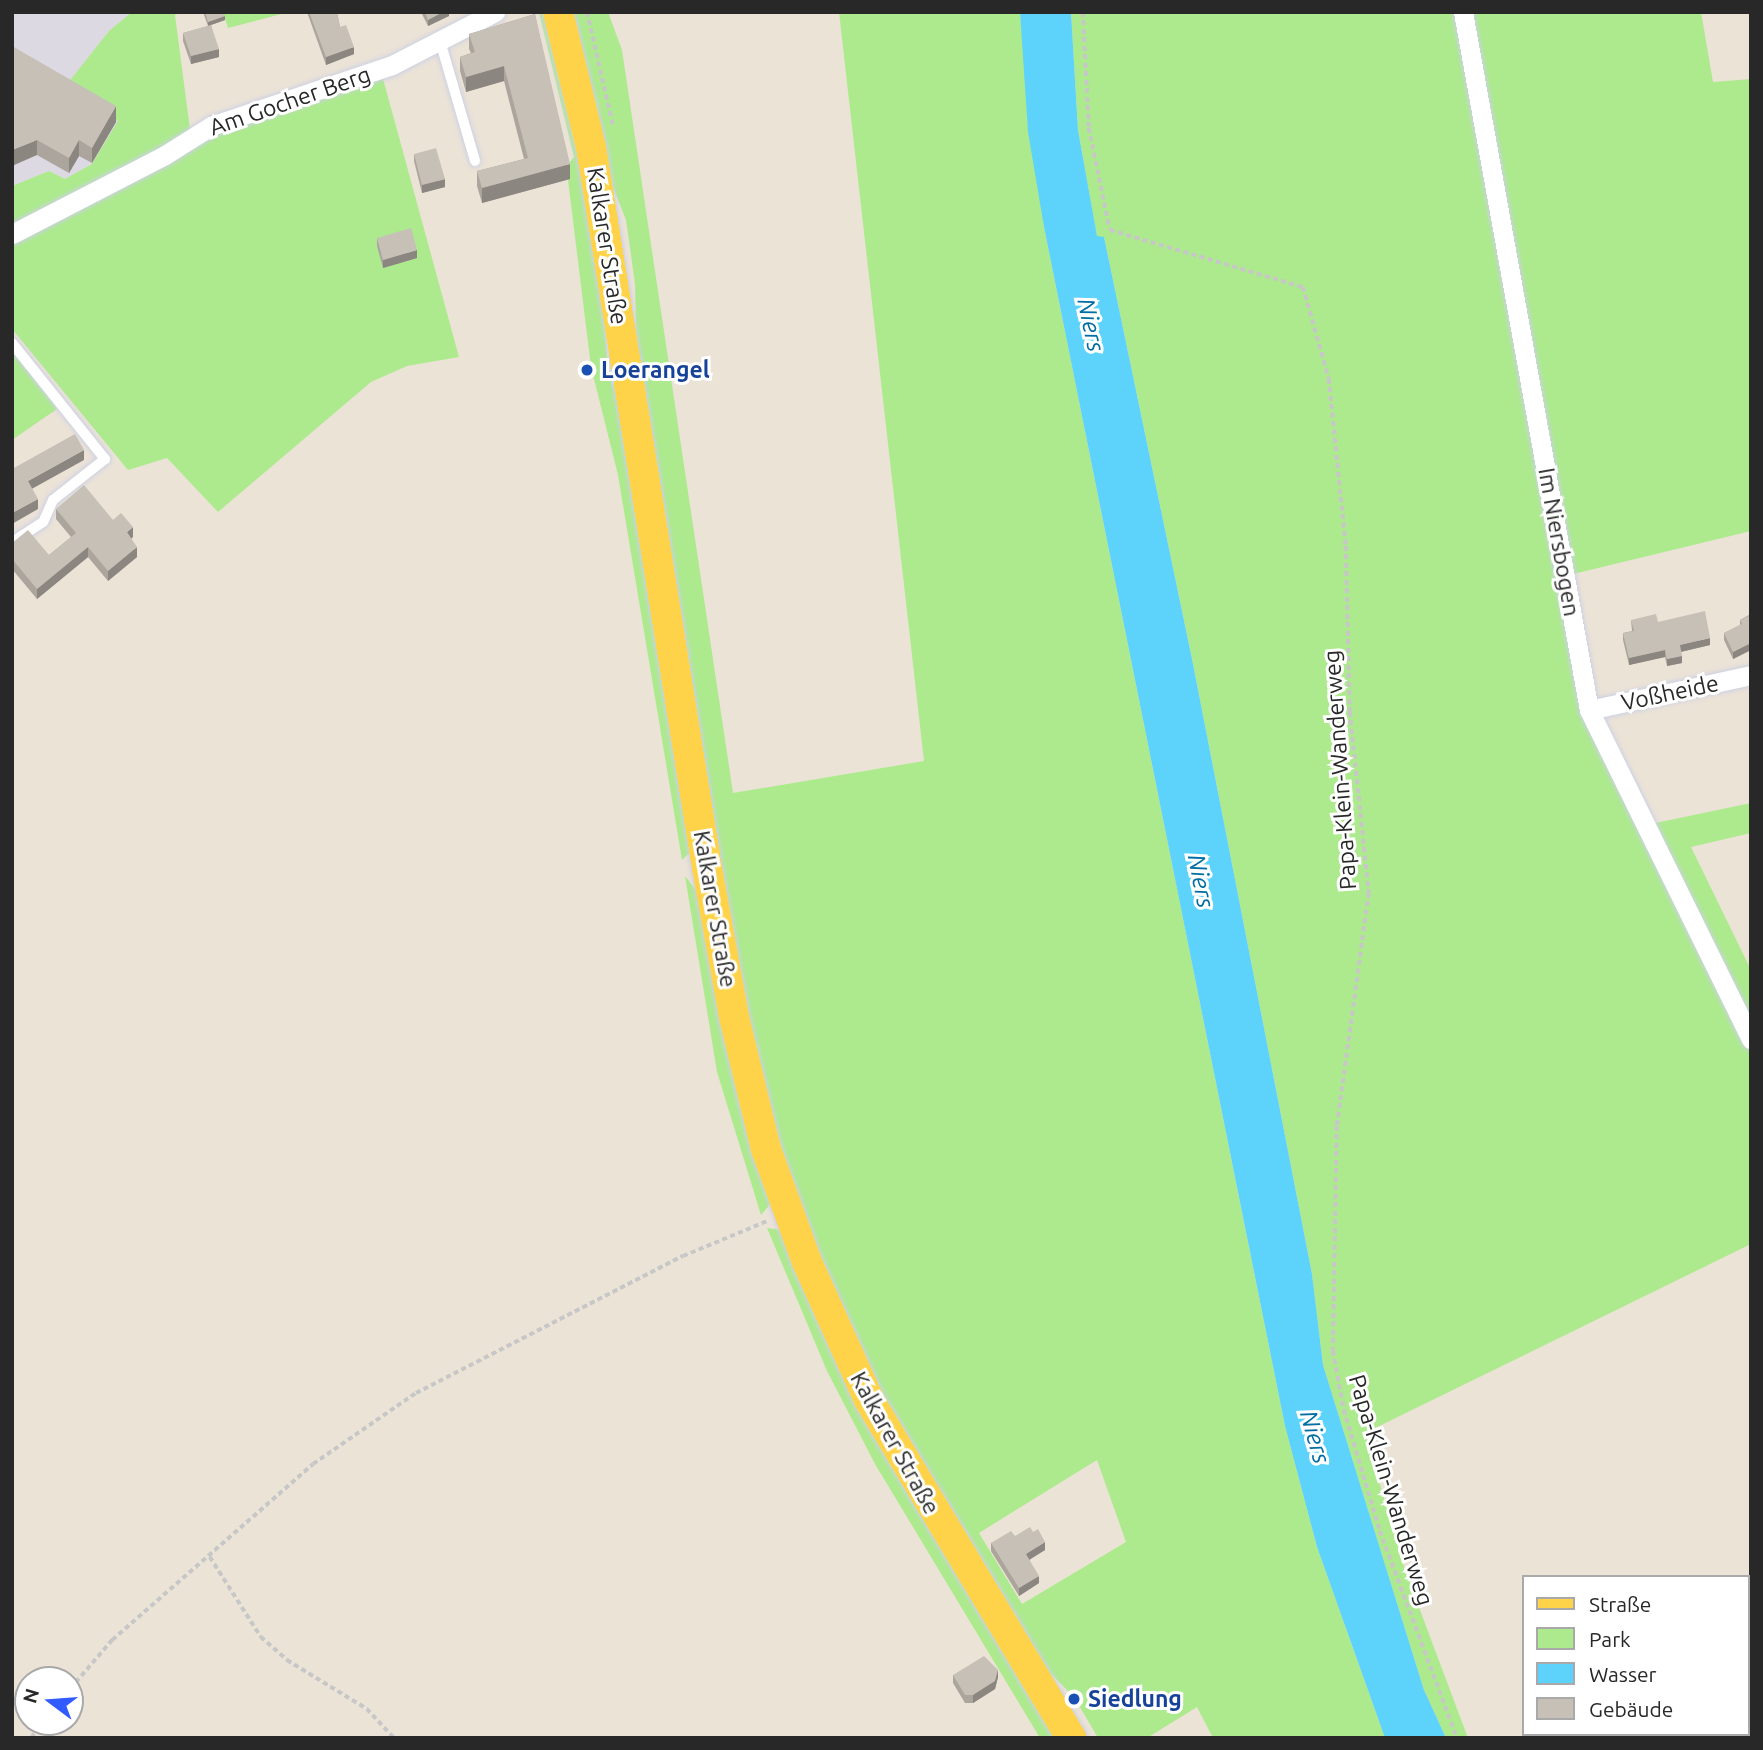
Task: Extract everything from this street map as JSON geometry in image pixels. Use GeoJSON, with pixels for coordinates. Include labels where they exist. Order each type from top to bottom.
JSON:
{"type":"FeatureCollection","features":[{"type":"Feature","properties":{"kind":"main road","name":"Kalkarer Straße"},"geometry":{"type":"LineString","coordinates":[[558,12],[591,147],[734,1017],[766,1149],[788,1213],[869,1401],[1071,1738]]}},
{"type":"Feature","properties":{"kind":"street","name":"Am Gocher Berg"},"geometry":{"type":"LineString","coordinates":[[12,234],[165,155],[211,126],[392,65],[495,12]]}},
{"type":"Feature","properties":{"kind":"street","name":"Im Niersbogen"},"geometry":{"type":"LineString","coordinates":[[1463,12],[1589,710],[1751,1039]]}},
{"type":"Feature","properties":{"kind":"street","name":"Voßheide"},"geometry":{"type":"LineString","coordinates":[[1589,710],[1751,675]]}},
{"type":"Feature","properties":{"kind":"lane"},"geometry":{"type":"LineString","coordinates":[[440,41],[475,161]]}},
{"type":"Feature","properties":{"kind":"lane"},"geometry":{"type":"LineString","coordinates":[[12,343],[105,459],[53,500],[43,522],[12,542]]}},
{"type":"Feature","properties":{"kind":"path"},"geometry":{"type":"LineString","coordinates":[[587,12],[614,130]]}},
{"type":"Feature","properties":{"kind":"path","name":"Papa-Klein-Wanderweg"},"geometry":{"type":"LineString","coordinates":[[1083,12],[1089,128],[1110,230],[1303,287],[1329,379],[1346,546],[1350,712],[1369,893],[1337,1126],[1333,1351],[1344,1410],[1380,1531],[1457,1738]]}},
{"type":"Feature","properties":{"kind":"path"},"geometry":{"type":"LineString","coordinates":[[84,1673],[112,1640],[210,1557],[313,1464],[416,1393],[683,1255],[788,1213]]}},
{"type":"Feature","properties":{"kind":"path"},"geometry":{"type":"LineString","coordinates":[[210,1557],[261,1637],[287,1660],[356,1701],[394,1738]]}},
{"type":"Feature","properties":{"kind":"shaded area"},"geometry":{"type":"Polygon","coordinates":[[[12,12],[132,12],[109,31],[65,89],[119,121],[92,164],[65,179],[49,171],[12,186],[12,12]]]}},
{"type":"Feature","properties":{"kind":"green space"},"geometry":{"type":"Polygon","coordinates":[[[132,12],[181,12],[175,15],[190,129],[163,149],[12,227],[12,186],[49,171],[65,179],[92,164],[118,121],[64,88],[109,31],[132,12]]]}},
{"type":"Feature","properties":{"kind":"green space"},"geometry":{"type":"Polygon","coordinates":[[[223,12],[289,12],[228,28],[223,12]]]}},
{"type":"Feature","properties":{"kind":"green space"},"geometry":{"type":"Polygon","coordinates":[[[539,12],[546,12],[580,153],[600,267],[608,369],[626,427],[692,850],[682,860],[618,475],[591,367],[568,180],[567,166],[574,157],[539,12]]]}},
{"type":"Feature","properties":{"kind":"green space"},"geometry":{"type":"Polygon","coordinates":[[[571,12],[608,12],[622,50],[733,793],[924,761],[839,12],[1020,12],[1044,227],[1285,1426],[1317,1547],[1385,1738],[1213,1738],[1197,1707],[1147,1738],[1098,1738],[1074,1697],[1040,1663],[882,1398],[825,1275],[790,1178],[757,1065],[703,765],[636,331],[635,284],[626,220],[609,177],[571,12]],[[1097,1460],[979,1533],[1022,1604],[1126,1542],[1097,1460]]]}},
{"type":"Feature","properties":{"kind":"green space"},"geometry":{"type":"Polygon","coordinates":[[[1071,12],[1701,12],[1713,82],[1751,79],[1751,531],[1565,576],[1589,710],[1646,825],[1751,803],[1751,833],[1691,847],[1751,970],[1751,1244],[1365,1433],[1405,1570],[1468,1738],[1446,1738],[1424,1690],[1323,1365],[1312,1274],[1192,659],[1104,237],[1097,237],[1078,130],[1071,12]]]}},
{"type":"Feature","properties":{"kind":"green space"},"geometry":{"type":"Polygon","coordinates":[[[382,75],[459,357],[407,366],[371,382],[218,512],[167,458],[128,470],[12,329],[12,241],[217,131],[382,75]]]}},
{"type":"Feature","properties":{"kind":"green space"},"geometry":{"type":"Polygon","coordinates":[[[12,352],[57,409],[12,440],[12,352]]]}},
{"type":"Feature","properties":{"kind":"green space"},"geometry":{"type":"Polygon","coordinates":[[[685,876],[699,894],[772,1202],[761,1215],[717,1072],[685,876]]]}},
{"type":"Feature","properties":{"kind":"green space"},"geometry":{"type":"Polygon","coordinates":[[[767,1228],[783,1230],[838,1366],[913,1503],[1058,1738],[1040,1738],[875,1464],[827,1371],[767,1228]]]}},
{"type":"Feature","properties":{"kind":"water","name":"Niers"},"geometry":{"type":"Polygon","coordinates":[[[1020,12],[1071,12],[1078,130],[1097,236],[1104,237],[1192,659],[1312,1274],[1323,1365],[1424,1690],[1446,1738],[1385,1738],[1317,1547],[1285,1426],[1044,227],[1028,132],[1020,12]]]}},
{"type":"Feature","properties":{"kind":"building"},"geometry":{"type":"Polygon","coordinates":[[[205,12],[223,12],[225,16],[208,22],[205,12]]]}},
{"type":"Feature","properties":{"kind":"building"},"geometry":{"type":"Polygon","coordinates":[[[309,12],[337,12],[340,27],[346,25],[354,47],[326,57],[309,12]]]}},
{"type":"Feature","properties":{"kind":"building"},"geometry":{"type":"Polygon","coordinates":[[[425,12],[443,12],[428,20],[425,12]]]}},
{"type":"Feature","properties":{"kind":"building"},"geometry":{"type":"Polygon","coordinates":[[[535,14],[570,164],[482,188],[477,171],[528,158],[504,66],[466,77],[460,57],[475,52],[469,34],[535,14]]]}},
{"type":"Feature","properties":{"kind":"building"},"geometry":{"type":"Polygon","coordinates":[[[211,25],[219,49],[191,56],[183,33],[211,25]]]}},
{"type":"Feature","properties":{"kind":"building"},"geometry":{"type":"Polygon","coordinates":[[[12,46],[116,106],[92,148],[79,140],[69,158],[37,140],[12,150],[12,46]]]}},
{"type":"Feature","properties":{"kind":"building"},"geometry":{"type":"Polygon","coordinates":[[[436,148],[445,179],[422,185],[414,154],[436,148]]]}},
{"type":"Feature","properties":{"kind":"building"},"geometry":{"type":"Polygon","coordinates":[[[411,228],[417,250],[383,260],[377,238],[411,228]]]}},
{"type":"Feature","properties":{"kind":"building"},"geometry":{"type":"Polygon","coordinates":[[[75,434],[84,450],[28,481],[38,499],[12,513],[12,469],[75,434]]]}},
{"type":"Feature","properties":{"kind":"building"},"geometry":{"type":"Polygon","coordinates":[[[84,485],[113,520],[121,513],[133,527],[127,532],[137,547],[108,571],[88,547],[37,589],[12,559],[12,543],[28,530],[49,555],[76,533],[56,509],[84,485]]]}},
{"type":"Feature","properties":{"kind":"building"},"geometry":{"type":"Polygon","coordinates":[[[1705,611],[1710,638],[1680,645],[1682,656],[1667,659],[1665,650],[1629,658],[1623,633],[1634,631],[1631,620],[1656,614],[1658,622],[1705,611]]]}},
{"type":"Feature","properties":{"kind":"building"},"geometry":{"type":"Polygon","coordinates":[[[1751,615],[1751,643],[1733,652],[1724,633],[1742,624],[1740,620],[1751,615]]]}},
{"type":"Feature","properties":{"kind":"building"},"geometry":{"type":"Polygon","coordinates":[[[1030,1527],[1033,1532],[1038,1529],[1045,1542],[1026,1554],[1039,1576],[1019,1588],[991,1543],[1011,1531],[1015,1536],[1030,1527]]]}},
{"type":"Feature","properties":{"kind":"building"},"geometry":{"type":"Polygon","coordinates":[[[984,1656],[998,1670],[995,1681],[973,1695],[965,1695],[953,1675],[984,1656]]]}},
{"type":"Feature","properties":{"kind":"place","name":"Loerangel"},"geometry":{"type":"Point","coordinates":[587,370]}},
{"type":"Feature","properties":{"kind":"place","name":"Siedlung"},"geometry":{"type":"Point","coordinates":[1074,1699]}}]}
